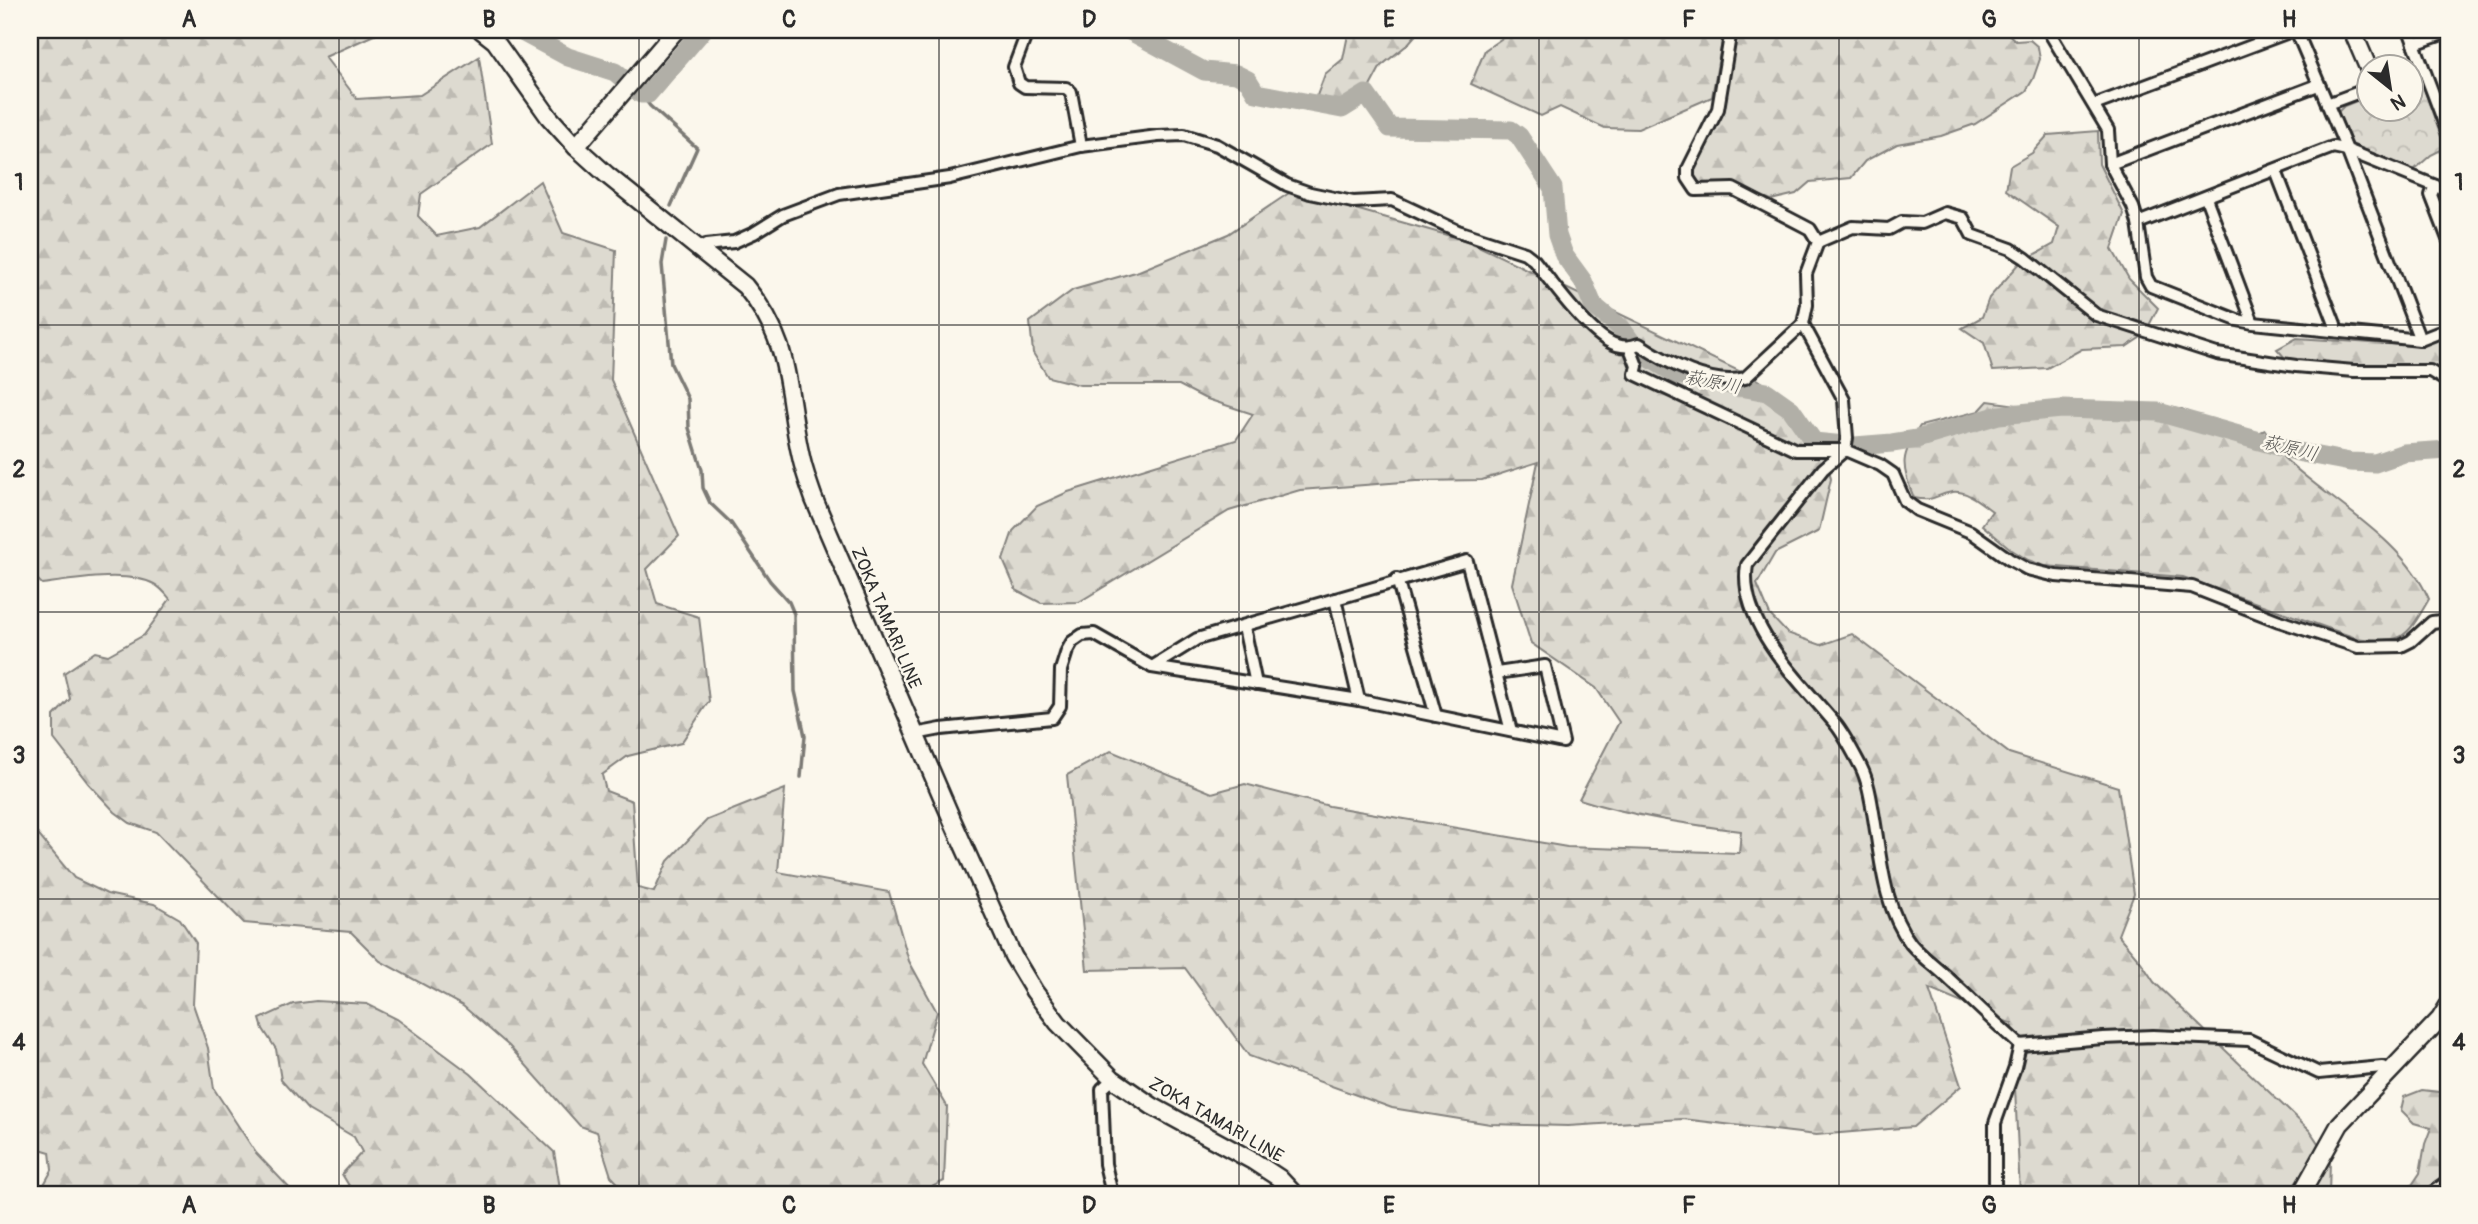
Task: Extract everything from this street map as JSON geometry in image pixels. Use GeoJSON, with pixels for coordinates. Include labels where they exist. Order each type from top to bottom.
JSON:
{"type":"FeatureCollection","features":[{"type":"Feature","properties":{"kind":"main road","name":"ZOKA TAMARI LINE"},"geometry":{"type":"LineString","coordinates":[[481,30],[495,41],[549,117],[576,147],[607,176],[745,286],[763,307],[777,334],[788,373],[801,458],[814,499],[1013,956],[1034,991],[1058,1023],[1113,1079],[1152,1107],[1253,1160],[1279,1178],[1294,1194]]}},
{"type":"Feature","properties":{"kind":"main road"},"geometry":{"type":"LineString","coordinates":[[576,147],[676,30]]}},
{"type":"Feature","properties":{"kind":"main road"},"geometry":{"type":"LineString","coordinates":[[2352,30],[2361,52]]}},
{"type":"Feature","properties":{"kind":"main road"},"geometry":{"type":"LineString","coordinates":[[2301,1194],[2340,1124],[2440,1019],[2448,1006]]}},
{"type":"Feature","properties":{"kind":"main road"},"geometry":{"type":"LineString","coordinates":[[2435,1194],[2448,1185]]}},
{"type":"Feature","properties":{"kind":"street"},"geometry":{"type":"LineString","coordinates":[[1028,30],[1013,67],[1019,83],[1026,87],[1066,88],[1070,92],[1081,146]]}},
{"type":"Feature","properties":{"kind":"street"},"geometry":{"type":"LineString","coordinates":[[1731,30],[1718,109],[1691,158],[1688,178],[1696,190],[1733,189],[1749,196],[1810,229],[1818,242]]}},
{"type":"Feature","properties":{"kind":"street"},"geometry":{"type":"LineString","coordinates":[[2048,30],[2108,130],[2110,164],[2133,207],[2146,277],[2151,286],[2237,320],[2253,323],[2420,340],[2448,330]]}},
{"type":"Feature","properties":{"kind":"street"},"geometry":{"type":"LineString","coordinates":[[2094,105],[2295,30],[2347,150],[2420,340]]}},
{"type":"Feature","properties":{"kind":"street"},"geometry":{"type":"LineString","coordinates":[[2409,30],[2415,52]]}},
{"type":"Feature","properties":{"kind":"street"},"geometry":{"type":"LineString","coordinates":[[2414,44],[2448,32]]}},
{"type":"Feature","properties":{"kind":"street"},"geometry":{"type":"LineString","coordinates":[[2426,84],[2436,101],[2448,133]]}},
{"type":"Feature","properties":{"kind":"street"},"geometry":{"type":"LineString","coordinates":[[2110,164],[2318,85]]}},
{"type":"Feature","properties":{"kind":"street"},"geometry":{"type":"LineString","coordinates":[[2327,104],[2356,93]]}},
{"type":"Feature","properties":{"kind":"street"},"geometry":{"type":"LineString","coordinates":[[2436,101],[2448,97]]}},
{"type":"Feature","properties":{"kind":"street"},"geometry":{"type":"LineString","coordinates":[[701,250],[706,245],[734,242],[783,215],[839,194],[950,178],[1081,146],[1184,135],[1217,145],[1287,185],[1310,193],[1353,202],[1392,200],[1458,230],[1525,253],[1534,260],[1584,321],[1608,342],[1635,346],[1676,366],[1704,375],[1737,380],[1745,378],[1803,324],[1807,305],[1806,274],[1818,242],[1853,227],[1889,229],[1902,222],[1922,223],[1937,215],[1953,215],[1962,218],[1972,235],[2025,258],[2096,314],[2186,345],[2217,354],[2296,366],[2354,371],[2430,371],[2448,382]]}},
{"type":"Feature","properties":{"kind":"street"},"geometry":{"type":"LineString","coordinates":[[2138,223],[2333,147],[2347,150],[2448,191]]}},
{"type":"Feature","properties":{"kind":"street"},"geometry":{"type":"LineString","coordinates":[[2276,171],[2335,324],[2335,331]]}},
{"type":"Feature","properties":{"kind":"street"},"geometry":{"type":"LineString","coordinates":[[2435,186],[2431,195],[2448,239]]}},
{"type":"Feature","properties":{"kind":"street"},"geometry":{"type":"LineString","coordinates":[[2206,198],[2253,323]]}},
{"type":"Feature","properties":{"kind":"street"},"geometry":{"type":"LineString","coordinates":[[1803,324],[1844,400],[1847,438],[1845,450],[1823,469],[1747,565],[1744,579],[1756,620],[1795,677],[1839,729],[1863,770],[1870,789],[1883,875],[1893,913],[1911,944],[2020,1045],[2153,1036],[2249,1040],[2319,1073],[2382,1067],[2391,1070]]}},
{"type":"Feature","properties":{"kind":"street"},"geometry":{"type":"LineString","coordinates":[[1635,346],[1635,374],[1796,450],[1845,450],[1880,465],[1893,474],[1905,501],[1917,510],[1971,532],[2008,559],[2027,569],[2056,576],[2192,587],[2279,621],[2358,647],[2401,646],[2432,622],[2448,620]]}},
{"type":"Feature","properties":{"kind":"street"},"geometry":{"type":"LineString","coordinates":[[1152,667],[1196,639],[1467,561],[1511,732]]}},
{"type":"Feature","properties":{"kind":"street"},"geometry":{"type":"LineString","coordinates":[[1397,579],[1436,716]]}},
{"type":"Feature","properties":{"kind":"street"},"geometry":{"type":"LineString","coordinates":[[1335,599],[1359,700]]}},
{"type":"Feature","properties":{"kind":"street"},"geometry":{"type":"LineString","coordinates":[[1244,627],[1256,684]]}},
{"type":"Feature","properties":{"kind":"street"},"geometry":{"type":"LineString","coordinates":[[915,734],[1052,718],[1060,706],[1061,670],[1072,642],[1082,635],[1094,634],[1152,667],[1359,700],[1563,742],[1545,666],[1497,673]]}},
{"type":"Feature","properties":{"kind":"street"},"geometry":{"type":"LineString","coordinates":[[1993,1194],[1995,1123],[2020,1045]]}},
{"type":"Feature","properties":{"kind":"street"},"geometry":{"type":"LineString","coordinates":[[1112,1194],[1105,1164],[1102,1089],[1113,1079]]}},
{"type":"Feature","properties":{"kind":"green space"},"geometry":{"type":"Polygon","coordinates":[[[30,30],[385,30],[325,57],[357,99],[420,95],[479,57],[492,144],[421,194],[418,216],[437,236],[480,227],[540,181],[563,233],[616,250],[611,380],[679,536],[647,569],[657,604],[699,617],[709,701],[681,743],[628,756],[602,775],[606,791],[632,801],[638,888],[654,892],[668,861],[707,820],[785,789],[778,872],[889,892],[909,961],[937,1012],[922,1064],[947,1106],[944,1181],[918,1194],[628,1194],[611,1176],[597,1132],[580,1126],[509,1046],[463,1006],[380,961],[351,932],[244,923],[156,832],[130,823],[115,812],[88,783],[54,739],[54,716],[70,699],[64,673],[95,652],[108,655],[144,635],[170,599],[154,584],[142,580],[99,577],[42,584],[34,576],[30,576],[30,30]]]}},
{"type":"Feature","properties":{"kind":"green space"},"geometry":{"type":"Polygon","coordinates":[[[1349,30],[1420,30],[1407,45],[1381,66],[1366,94],[1341,107],[1315,101],[1325,74],[1343,59],[1349,30]]]}},
{"type":"Feature","properties":{"kind":"green space"},"geometry":{"type":"Polygon","coordinates":[[[1514,30],[1724,30],[1712,97],[1638,129],[1605,128],[1560,107],[1541,116],[1471,84],[1485,50],[1514,30]]]}},
{"type":"Feature","properties":{"kind":"green space"},"geometry":{"type":"Polygon","coordinates":[[[1737,30],[2004,30],[2016,41],[2030,40],[2038,47],[2040,59],[2026,91],[1975,124],[1941,136],[1897,144],[1865,161],[1851,178],[1810,182],[1796,194],[1771,200],[1732,184],[1702,186],[1695,179],[1692,168],[1723,111],[1737,30]]]}},
{"type":"Feature","properties":{"kind":"green space"},"geometry":{"type":"Polygon","coordinates":[[[2426,94],[2445,148],[2431,155],[2414,170],[2352,145],[2338,112],[2356,101],[2356,122],[2426,122],[2426,94]]]}},
{"type":"Feature","properties":{"kind":"green space"},"geometry":{"type":"Polygon","coordinates":[[[2098,131],[2099,164],[2124,214],[2112,249],[2129,279],[2158,308],[2144,335],[2126,347],[2082,349],[2047,368],[1993,371],[1984,343],[1962,328],[1982,317],[1989,298],[2020,263],[2054,244],[2059,227],[2006,190],[2010,166],[2032,153],[2048,135],[2098,131]]]}},
{"type":"Feature","properties":{"kind":"green space"},"geometry":{"type":"Polygon","coordinates":[[[1292,191],[1468,241],[1762,382],[1803,413],[1825,449],[1831,479],[1819,531],[1775,553],[1757,584],[1770,615],[1787,633],[1821,645],[1852,634],[2009,753],[2118,787],[2134,894],[2118,935],[2154,982],[2310,1131],[2330,1161],[2329,1194],[2020,1194],[2012,1024],[1929,989],[1961,1086],[1913,1127],[1816,1135],[1683,1119],[1568,1126],[1490,1124],[1392,1108],[1249,1056],[1185,968],[1087,970],[1067,775],[1111,751],[1212,793],[1245,784],[1329,806],[1567,847],[1739,853],[1741,831],[1659,819],[1579,799],[1619,722],[1596,688],[1531,643],[1512,584],[1538,462],[1482,480],[1416,481],[1300,490],[1229,511],[1079,602],[1041,603],[1016,590],[1003,560],[1013,531],[1037,506],[1068,492],[1236,440],[1253,414],[1204,398],[1179,385],[1080,385],[1048,377],[1033,353],[1030,322],[1073,290],[1139,271],[1228,234],[1292,191]]]}},
{"type":"Feature","properties":{"kind":"green space"},"geometry":{"type":"Polygon","coordinates":[[[2448,335],[2448,379],[2435,369],[2335,367],[2286,359],[2277,349],[2297,338],[2417,346],[2448,335]]]}},
{"type":"Feature","properties":{"kind":"green space"},"geometry":{"type":"Polygon","coordinates":[[[1988,401],[2060,411],[2182,409],[2241,441],[2265,430],[2283,457],[2364,522],[2401,557],[2417,577],[2429,599],[2415,623],[2402,636],[2372,640],[2356,638],[2183,577],[2045,566],[2028,560],[1982,525],[1992,511],[1978,501],[1958,492],[1931,499],[1914,498],[1906,477],[1906,453],[1920,426],[1979,411],[1988,401]]]}},
{"type":"Feature","properties":{"kind":"green space"},"geometry":{"type":"Polygon","coordinates":[[[30,828],[74,878],[107,894],[154,904],[180,919],[196,943],[193,1004],[208,1048],[214,1089],[256,1153],[295,1194],[42,1194],[41,1190],[52,1170],[50,1152],[30,1146],[30,828]]]}},
{"type":"Feature","properties":{"kind":"green space"},"geometry":{"type":"Polygon","coordinates":[[[316,1001],[367,1004],[397,1019],[471,1074],[554,1152],[561,1194],[354,1194],[342,1174],[362,1152],[354,1137],[308,1110],[281,1080],[276,1049],[260,1019],[293,1004],[316,1001]]]}},
{"type":"Feature","properties":{"kind":"green space"},"geometry":{"type":"Polygon","coordinates":[[[2422,1090],[2448,1093],[2448,1179],[2424,1194],[2406,1194],[2420,1173],[2431,1128],[2414,1123],[2401,1110],[2404,1097],[2422,1090]]]}},
{"type":"Feature","properties":{"kind":"waterway","name":"萩原川"},"geometry":{"type":"LineString","coordinates":[[518,30],[568,57],[615,72],[641,94],[648,94],[703,30]]}},
{"type":"Feature","properties":{"kind":"waterway","name":"萩原川"},"geometry":{"type":"LineString","coordinates":[[1128,30],[1204,71],[1236,74],[1248,80],[1256,93],[1342,109],[1366,94],[1390,128],[1511,130],[1519,136],[1553,188],[1557,235],[1564,255],[1583,281],[1593,305],[1622,329],[1638,351],[1677,375],[1767,392],[1791,409],[1814,442],[1855,446],[1892,443],[1917,439],[1999,415],[2062,409],[2158,412],[2302,453],[2350,462],[2375,463],[2404,453],[2448,450]]}},
{"type":"Feature","properties":{"kind":"waterway"},"geometry":{"type":"LineString","coordinates":[[641,94],[650,106],[697,148],[671,206]]}},
{"type":"Feature","properties":{"kind":"waterway"},"geometry":{"type":"LineString","coordinates":[[666,240],[662,264],[671,364],[688,399],[689,428],[702,470],[703,488],[710,503],[731,523],[770,581],[789,602],[794,614],[795,691],[805,736],[801,777]]}}]}
